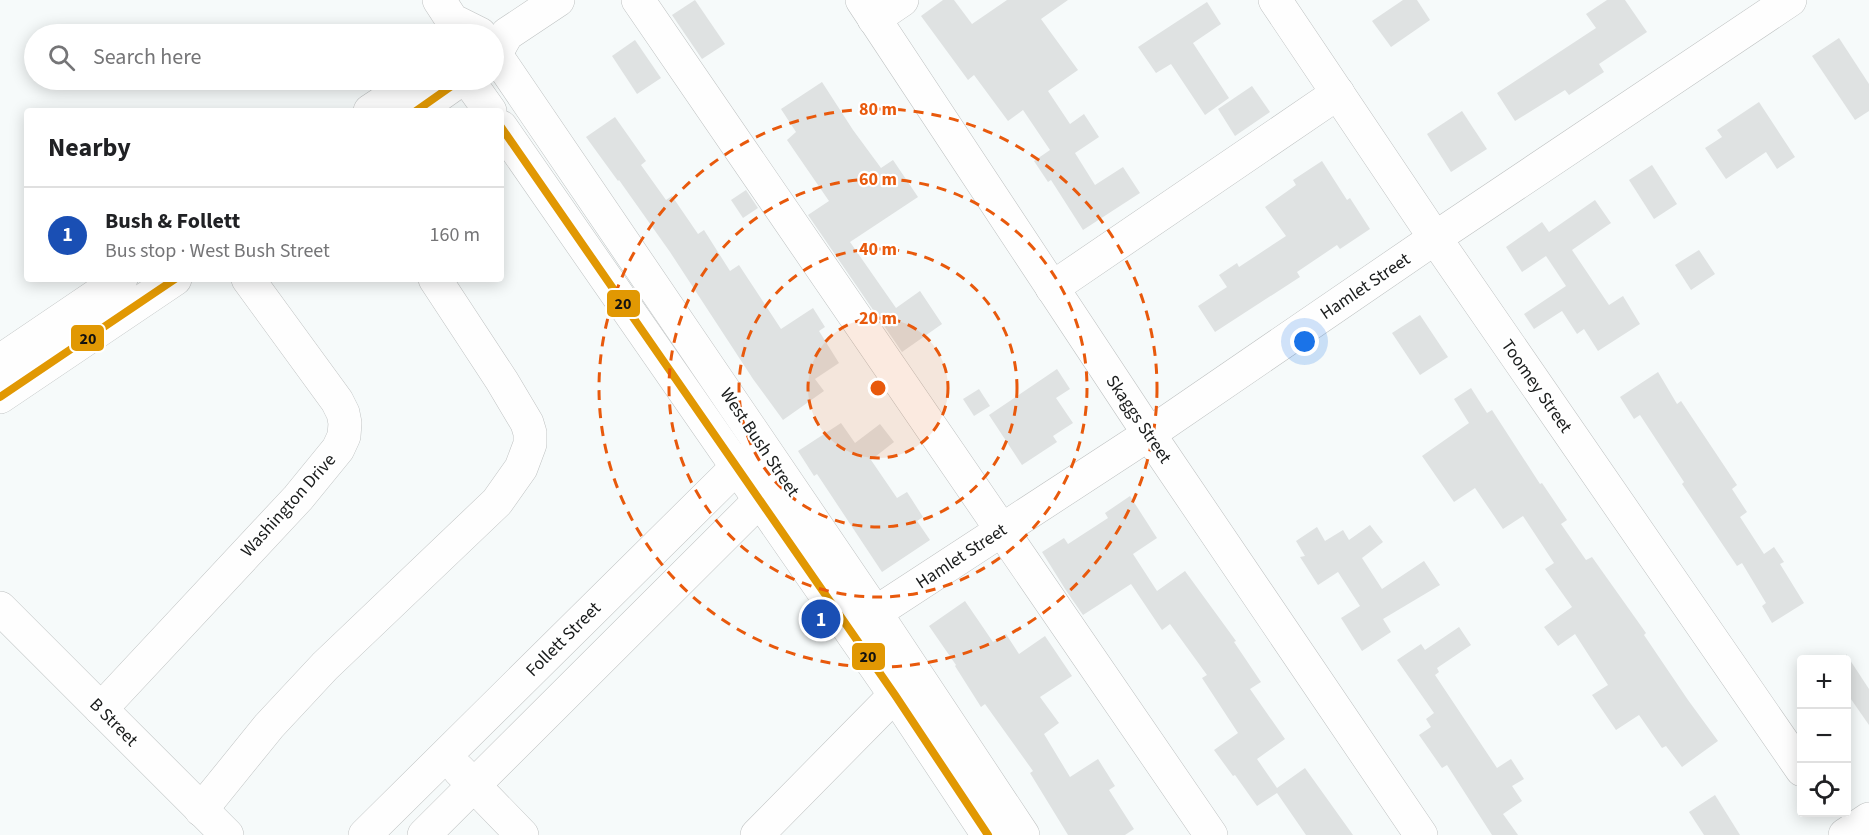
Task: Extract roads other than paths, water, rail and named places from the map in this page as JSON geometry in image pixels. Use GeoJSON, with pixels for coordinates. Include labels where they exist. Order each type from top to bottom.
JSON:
{"type":"FeatureCollection","features":[{"type":"Feature","properties":{"kind":"street"},"geometry":{"type":"LineString","coordinates":[[504,25],[558,0]]}},
{"type":"Feature","properties":{"kind":"street"},"geometry":{"type":"LineString","coordinates":[[638,0],[1211,835]]}},
{"type":"Feature","properties":{"kind":"street"},"geometry":{"type":"LineString","coordinates":[[868,9],[902,0]]}},
{"type":"Feature","properties":{"kind":"street","name":"Toomey Street"},"geometry":{"type":"LineString","coordinates":[[1275,0],[1435,238],[1797,763]]}},
{"type":"Feature","properties":{"kind":"street","name":"Hamlet Street"},"geometry":{"type":"LineString","coordinates":[[863,621],[1149,434],[1435,238],[1790,0]]}},
{"type":"Feature","properties":{"kind":"street","name":"Skaggs Street"},"geometry":{"type":"LineString","coordinates":[[868,9],[1149,434],[1421,835]]}},
{"type":"Feature","properties":{"kind":"street","name":"West Bush Street"},"geometry":{"type":"LineString","coordinates":[[504,72],[764,448],[773,491]]}},
{"type":"Feature","properties":{"kind":"street"},"geometry":{"type":"LineString","coordinates":[[375,108],[402,90]]}},
{"type":"Feature","properties":{"kind":"street"},"geometry":{"type":"LineString","coordinates":[[420,108],[446,90]]}},
{"type":"Feature","properties":{"kind":"street"},"geometry":{"type":"LineString","coordinates":[[475,90],[488,108]]}},
{"type":"Feature","properties":{"kind":"street"},"geometry":{"type":"LineString","coordinates":[[1052,288],[1338,93]]}},
{"type":"Feature","properties":{"kind":"street","name":"West Bush Street"},"geometry":{"type":"LineString","coordinates":[[504,131],[737,467],[773,491],[863,621],[1023,835]]}},
{"type":"Feature","properties":{"kind":"street"},"geometry":{"type":"LineString","coordinates":[[0,361],[117,282]]}},
{"type":"Feature","properties":{"kind":"street"},"geometry":{"type":"LineString","coordinates":[[0,397],[171,282]]}},
{"type":"Feature","properties":{"kind":"street","name":"Washington Drive"},"geometry":{"type":"LineString","coordinates":[[101,709],[297,498],[338,449],[344,436],[343,413],[336,401],[250,282]]}},
{"type":"Feature","properties":{"kind":"street"},"geometry":{"type":"LineString","coordinates":[[201,810],[270,726],[325,666],[497,502],[521,468],[530,444],[527,423],[437,282]]}},
{"type":"Feature","properties":{"kind":"street","name":"Follett Street"},"geometry":{"type":"LineString","coordinates":[[365,835],[737,467],[764,448]]}},
{"type":"Feature","properties":{"kind":"street"},"geometry":{"type":"LineString","coordinates":[[424,835],[773,491]]}},
{"type":"Feature","properties":{"kind":"street","name":"B Street"},"geometry":{"type":"LineString","coordinates":[[0,608],[227,835]]}},
{"type":"Feature","properties":{"kind":"street","name":"West Bush Street"},"geometry":{"type":"LineString","coordinates":[[863,621],[895,695],[988,835]]}},
{"type":"Feature","properties":{"kind":"street"},"geometry":{"type":"LineString","coordinates":[[757,835],[895,695]]}},
{"type":"Feature","properties":{"kind":"street"},"geometry":{"type":"LineString","coordinates":[[446,755],[522,835]]}},
{"type":"Feature","properties":{"kind":"street"},"geometry":{"type":"LineString","coordinates":[[1834,817],[1846,835],[1869,819]]}},
{"type":"Feature","properties":{"kind":"place","name":"Bush & Follett"},"geometry":{"type":"Point","coordinates":[821,619]}}]}
